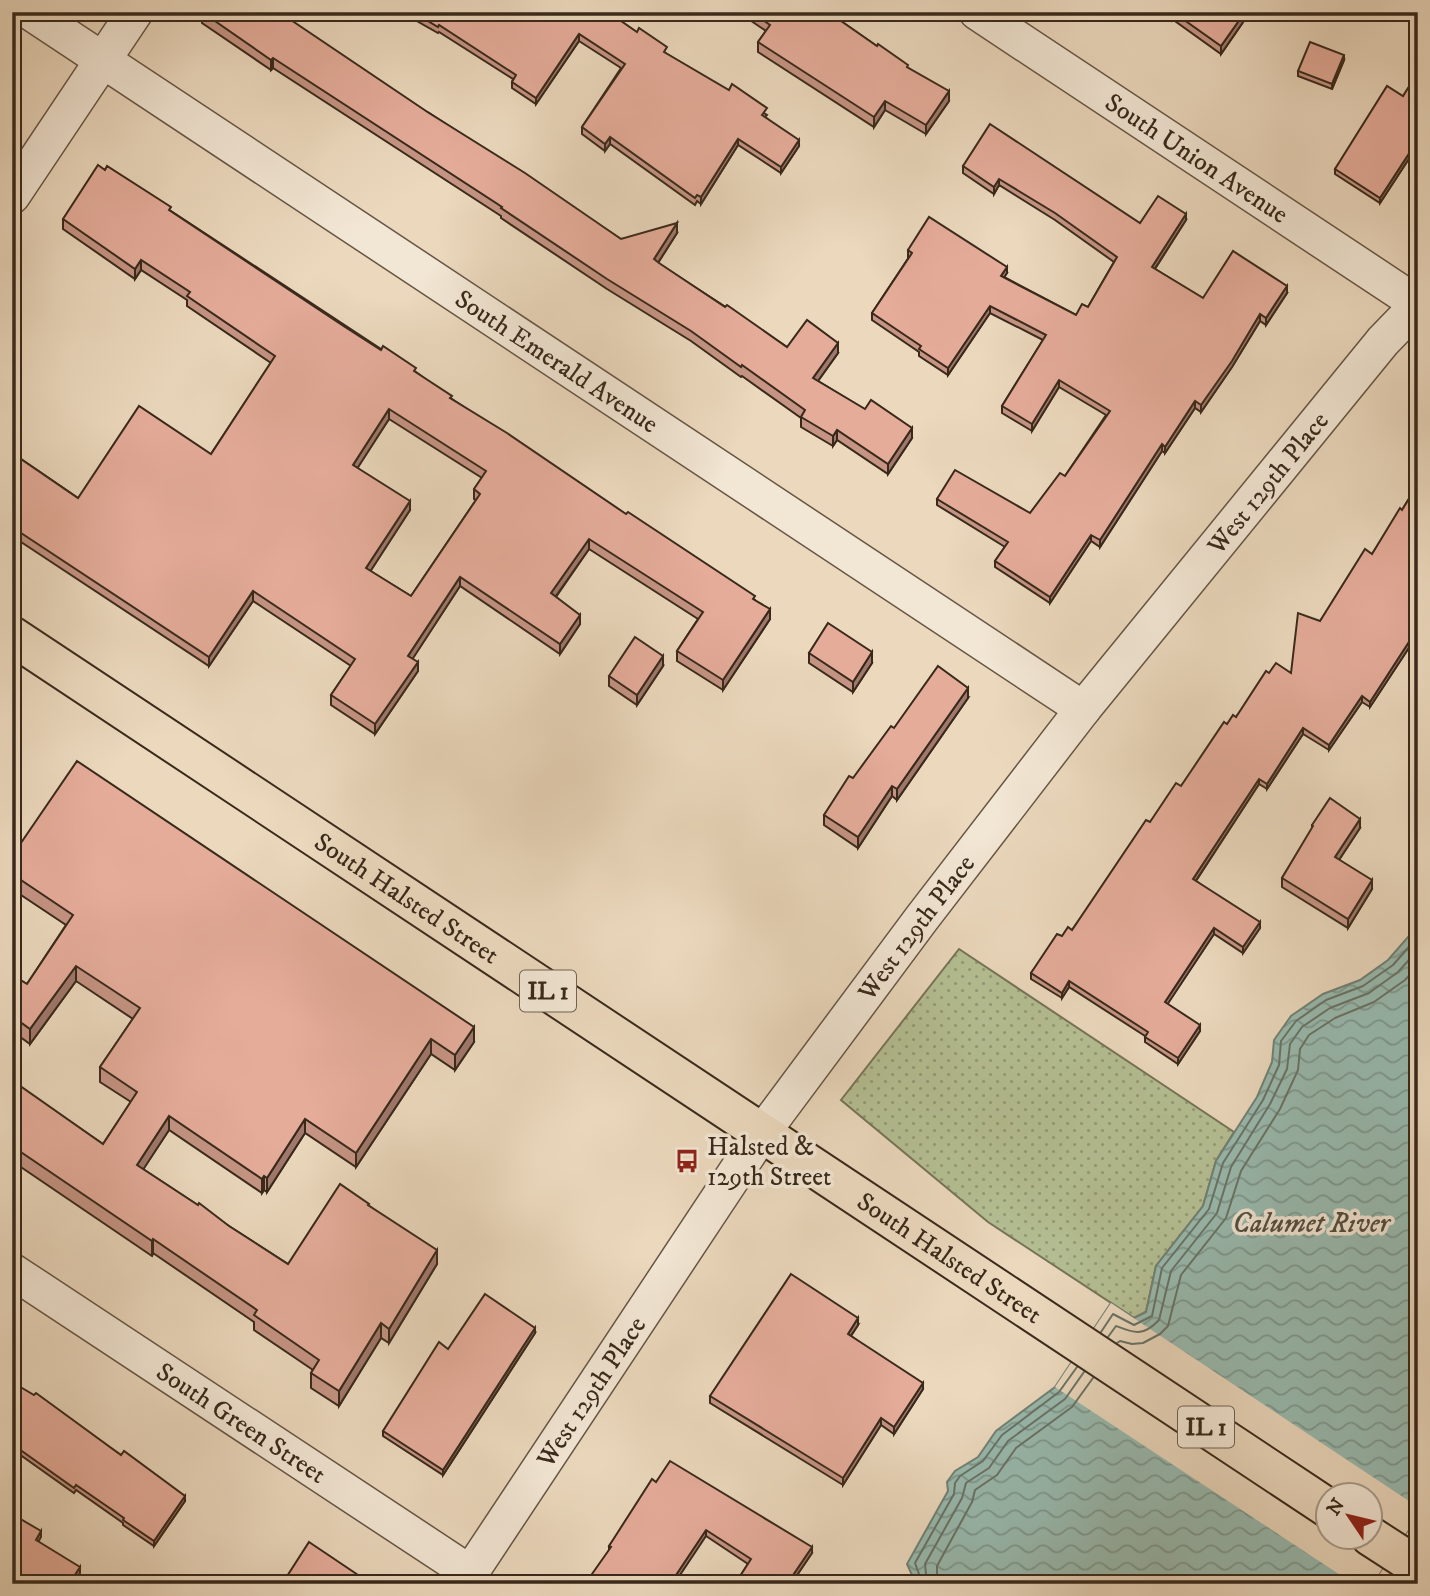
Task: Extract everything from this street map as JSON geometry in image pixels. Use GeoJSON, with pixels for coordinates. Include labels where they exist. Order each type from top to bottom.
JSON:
{"type":"FeatureCollection","features":[{"type":"Feature","properties":{"kind":"main road","name":"South Halsted Street"},"geometry":{"type":"LineString","coordinates":[[12,636],[1314,1499]]}},
{"type":"Feature","properties":{"kind":"street","name":"South Emerald Avenue"},"geometry":{"type":"LineString","coordinates":[[30,12],[1083,709]]}},
{"type":"Feature","properties":{"kind":"street"},"geometry":{"type":"LineString","coordinates":[[12,196],[135,12]]}},
{"type":"Feature","properties":{"kind":"street","name":"South Union Avenue"},"geometry":{"type":"LineString","coordinates":[[977,12],[1418,304]]}},
{"type":"Feature","properties":{"kind":"street","name":"West 129th Place"},"geometry":{"type":"LineString","coordinates":[[466,1578],[762,1133],[922,918],[1083,709],[1383,341],[1418,304]]}},
{"type":"Feature","properties":{"kind":"street","name":"South Green Street"},"geometry":{"type":"LineString","coordinates":[[12,1271],[466,1578]]}},
{"type":"Feature","properties":{"kind":"green space"},"geometry":{"type":"Polygon","coordinates":[[[959,949],[1234,1132],[1216,1161],[1203,1206],[1156,1266],[1146,1312],[1134,1318],[988,1222],[841,1100],[959,949]]]}},
{"type":"Feature","properties":{"kind":"water","name":"Calumet River"},"geometry":{"type":"Polygon","coordinates":[[[1418,882],[1418,1515],[1372,1584],[911,1584],[912,1575],[907,1564],[948,1491],[947,1482],[955,1471],[978,1457],[996,1431],[1055,1387],[1111,1303],[1134,1318],[1146,1312],[1156,1266],[1203,1206],[1216,1161],[1257,1097],[1272,1062],[1274,1040],[1291,1016],[1323,994],[1360,980],[1388,960],[1409,936],[1417,915],[1414,890],[1418,882]]]}},
{"type":"Feature","properties":{"kind":"pier"},"geometry":{"type":"Polygon","coordinates":[[[1111,1303],[1377,1480],[1314,1480],[1314,1550],[1384,1550],[1384,1484],[1418,1507],[1418,1515],[1372,1584],[1354,1584],[1055,1387],[1111,1303]]]}},
{"type":"Feature","properties":{"kind":"building"},"geometry":{"type":"Polygon","coordinates":[[[202,12],[279,12],[621,239],[677,223],[654,259],[787,347],[807,320],[838,343],[813,378],[865,409],[871,400],[912,428],[888,464],[837,430],[833,436],[801,417],[805,410],[742,365],[741,367],[691,331],[607,279],[502,207],[273,58],[271,60],[202,12]]]}},
{"type":"Feature","properties":{"kind":"building"},"geometry":{"type":"Polygon","coordinates":[[[413,12],[608,12],[637,32],[639,28],[667,47],[664,52],[729,90],[732,84],[767,108],[762,115],[799,140],[781,167],[738,139],[701,197],[697,195],[695,198],[610,137],[605,144],[582,127],[625,64],[579,34],[536,98],[512,82],[516,75],[439,25],[438,27],[413,12]]]}},
{"type":"Feature","properties":{"kind":"building"},"geometry":{"type":"Polygon","coordinates":[[[752,12],[828,12],[877,46],[878,44],[908,65],[907,67],[949,91],[926,125],[885,101],[874,117],[758,42],[770,25],[752,12]]]}},
{"type":"Feature","properties":{"kind":"building"},"geometry":{"type":"Polygon","coordinates":[[[1173,12],[1245,12],[1221,46],[1173,12]]]}},
{"type":"Feature","properties":{"kind":"building"},"geometry":{"type":"Polygon","coordinates":[[[1310,42],[1344,55],[1332,84],[1298,71],[1310,42]]]}},
{"type":"Feature","properties":{"kind":"building"},"geometry":{"type":"Polygon","coordinates":[[[1413,80],[1418,82],[1418,153],[1412,149],[1380,198],[1335,169],[1387,86],[1403,96],[1413,80]]]}},
{"type":"Feature","properties":{"kind":"building"},"geometry":{"type":"Polygon","coordinates":[[[990,124],[1140,223],[1158,196],[1186,214],[1152,267],[1203,298],[1233,251],[1287,286],[1266,318],[1260,314],[1201,405],[1195,401],[1165,447],[1162,444],[1100,540],[1091,535],[1050,597],[995,561],[1008,542],[937,499],[955,470],[1030,513],[1060,473],[1065,476],[1110,411],[1059,380],[1032,424],[1002,406],[1046,335],[990,306],[948,368],[872,313],[912,253],[908,250],[929,217],[1007,267],[1001,276],[1076,315],[1082,304],[1088,307],[1117,257],[1055,213],[999,179],[994,187],[963,166],[990,124]]]}},
{"type":"Feature","properties":{"kind":"building"},"geometry":{"type":"Polygon","coordinates":[[[98,165],[105,170],[107,166],[345,327],[381,350],[383,346],[416,368],[414,371],[452,396],[450,398],[507,433],[626,514],[628,512],[755,596],[753,599],[770,609],[723,680],[677,651],[703,612],[589,539],[551,593],[580,615],[560,644],[460,577],[408,656],[418,662],[375,724],[331,695],[355,659],[253,591],[209,657],[12,527],[12,453],[78,498],[139,406],[211,454],[275,356],[187,296],[190,292],[141,260],[135,269],[63,219],[98,165]],[[389,409],[353,465],[410,501],[366,568],[411,596],[480,494],[474,489],[486,471],[389,409]]]}},
{"type":"Feature","properties":{"kind":"building"},"geometry":{"type":"Polygon","coordinates":[[[1418,484],[1418,632],[1416,631],[1370,702],[1362,696],[1329,745],[1303,728],[1267,784],[1259,779],[1193,879],[1260,922],[1243,947],[1214,928],[1165,1002],[1200,1025],[1178,1058],[1145,1037],[1148,1032],[1069,981],[1062,993],[1031,973],[1057,934],[1062,936],[1068,927],[1072,930],[1146,820],[1150,822],[1176,783],[1181,786],[1224,722],[1227,724],[1233,715],[1236,717],[1266,671],[1269,673],[1276,663],[1291,673],[1298,613],[1320,621],[1365,549],[1372,554],[1418,484]]]}},
{"type":"Feature","properties":{"kind":"building"},"geometry":{"type":"Polygon","coordinates":[[[828,623],[872,652],[853,682],[809,653],[828,623]]]}},
{"type":"Feature","properties":{"kind":"building"},"geometry":{"type":"Polygon","coordinates":[[[635,637],[663,656],[637,695],[609,676],[635,637]]]}},
{"type":"Feature","properties":{"kind":"building"},"geometry":{"type":"Polygon","coordinates":[[[938,666],[968,688],[897,789],[892,786],[858,837],[824,815],[849,776],[853,778],[891,726],[894,728],[938,666]]]}},
{"type":"Feature","properties":{"kind":"building"},"geometry":{"type":"Polygon","coordinates":[[[77,761],[474,1027],[455,1055],[431,1039],[356,1153],[305,1119],[267,1178],[264,1176],[262,1179],[169,1116],[137,1165],[198,1205],[199,1203],[288,1264],[340,1184],[437,1250],[389,1329],[381,1323],[339,1391],[311,1373],[319,1360],[254,1315],[257,1310],[12,1146],[13,1081],[103,1144],[137,1092],[100,1067],[140,1008],[76,966],[30,1029],[12,1016],[12,975],[27,984],[73,915],[12,874],[12,856],[77,761]]]}},
{"type":"Feature","properties":{"kind":"building"},"geometry":{"type":"Polygon","coordinates":[[[1330,798],[1360,819],[1335,857],[1372,880],[1348,919],[1282,878],[1330,798]]]}},
{"type":"Feature","properties":{"kind":"building"},"geometry":{"type":"Polygon","coordinates":[[[791,1274],[858,1318],[848,1334],[923,1383],[894,1427],[881,1418],[843,1478],[710,1396],[791,1274]]]}},
{"type":"Feature","properties":{"kind":"building"},"geometry":{"type":"Polygon","coordinates":[[[485,1294],[535,1328],[443,1470],[383,1431],[439,1342],[448,1349],[485,1294]]]}},
{"type":"Feature","properties":{"kind":"building"},"geometry":{"type":"Polygon","coordinates":[[[12,1382],[34,1395],[36,1393],[121,1455],[124,1451],[185,1496],[154,1541],[76,1485],[74,1488],[12,1444],[12,1382]]]}},
{"type":"Feature","properties":{"kind":"building"},"geometry":{"type":"Polygon","coordinates":[[[670,1461],[812,1547],[787,1584],[735,1584],[751,1559],[706,1530],[670,1584],[585,1584],[652,1479],[656,1482],[670,1461]]]}},
{"type":"Feature","properties":{"kind":"building"},"geometry":{"type":"Polygon","coordinates":[[[12,1514],[41,1531],[36,1540],[80,1567],[69,1584],[12,1584],[12,1514]]]}},
{"type":"Feature","properties":{"kind":"building"},"geometry":{"type":"Polygon","coordinates":[[[309,1542],[367,1581],[365,1584],[282,1584],[309,1542]]]}},
{"type":"Feature","properties":{"kind":"place","name":"Halsted & 129th Street"},"geometry":{"type":"Point","coordinates":[687,1161]}}]}
